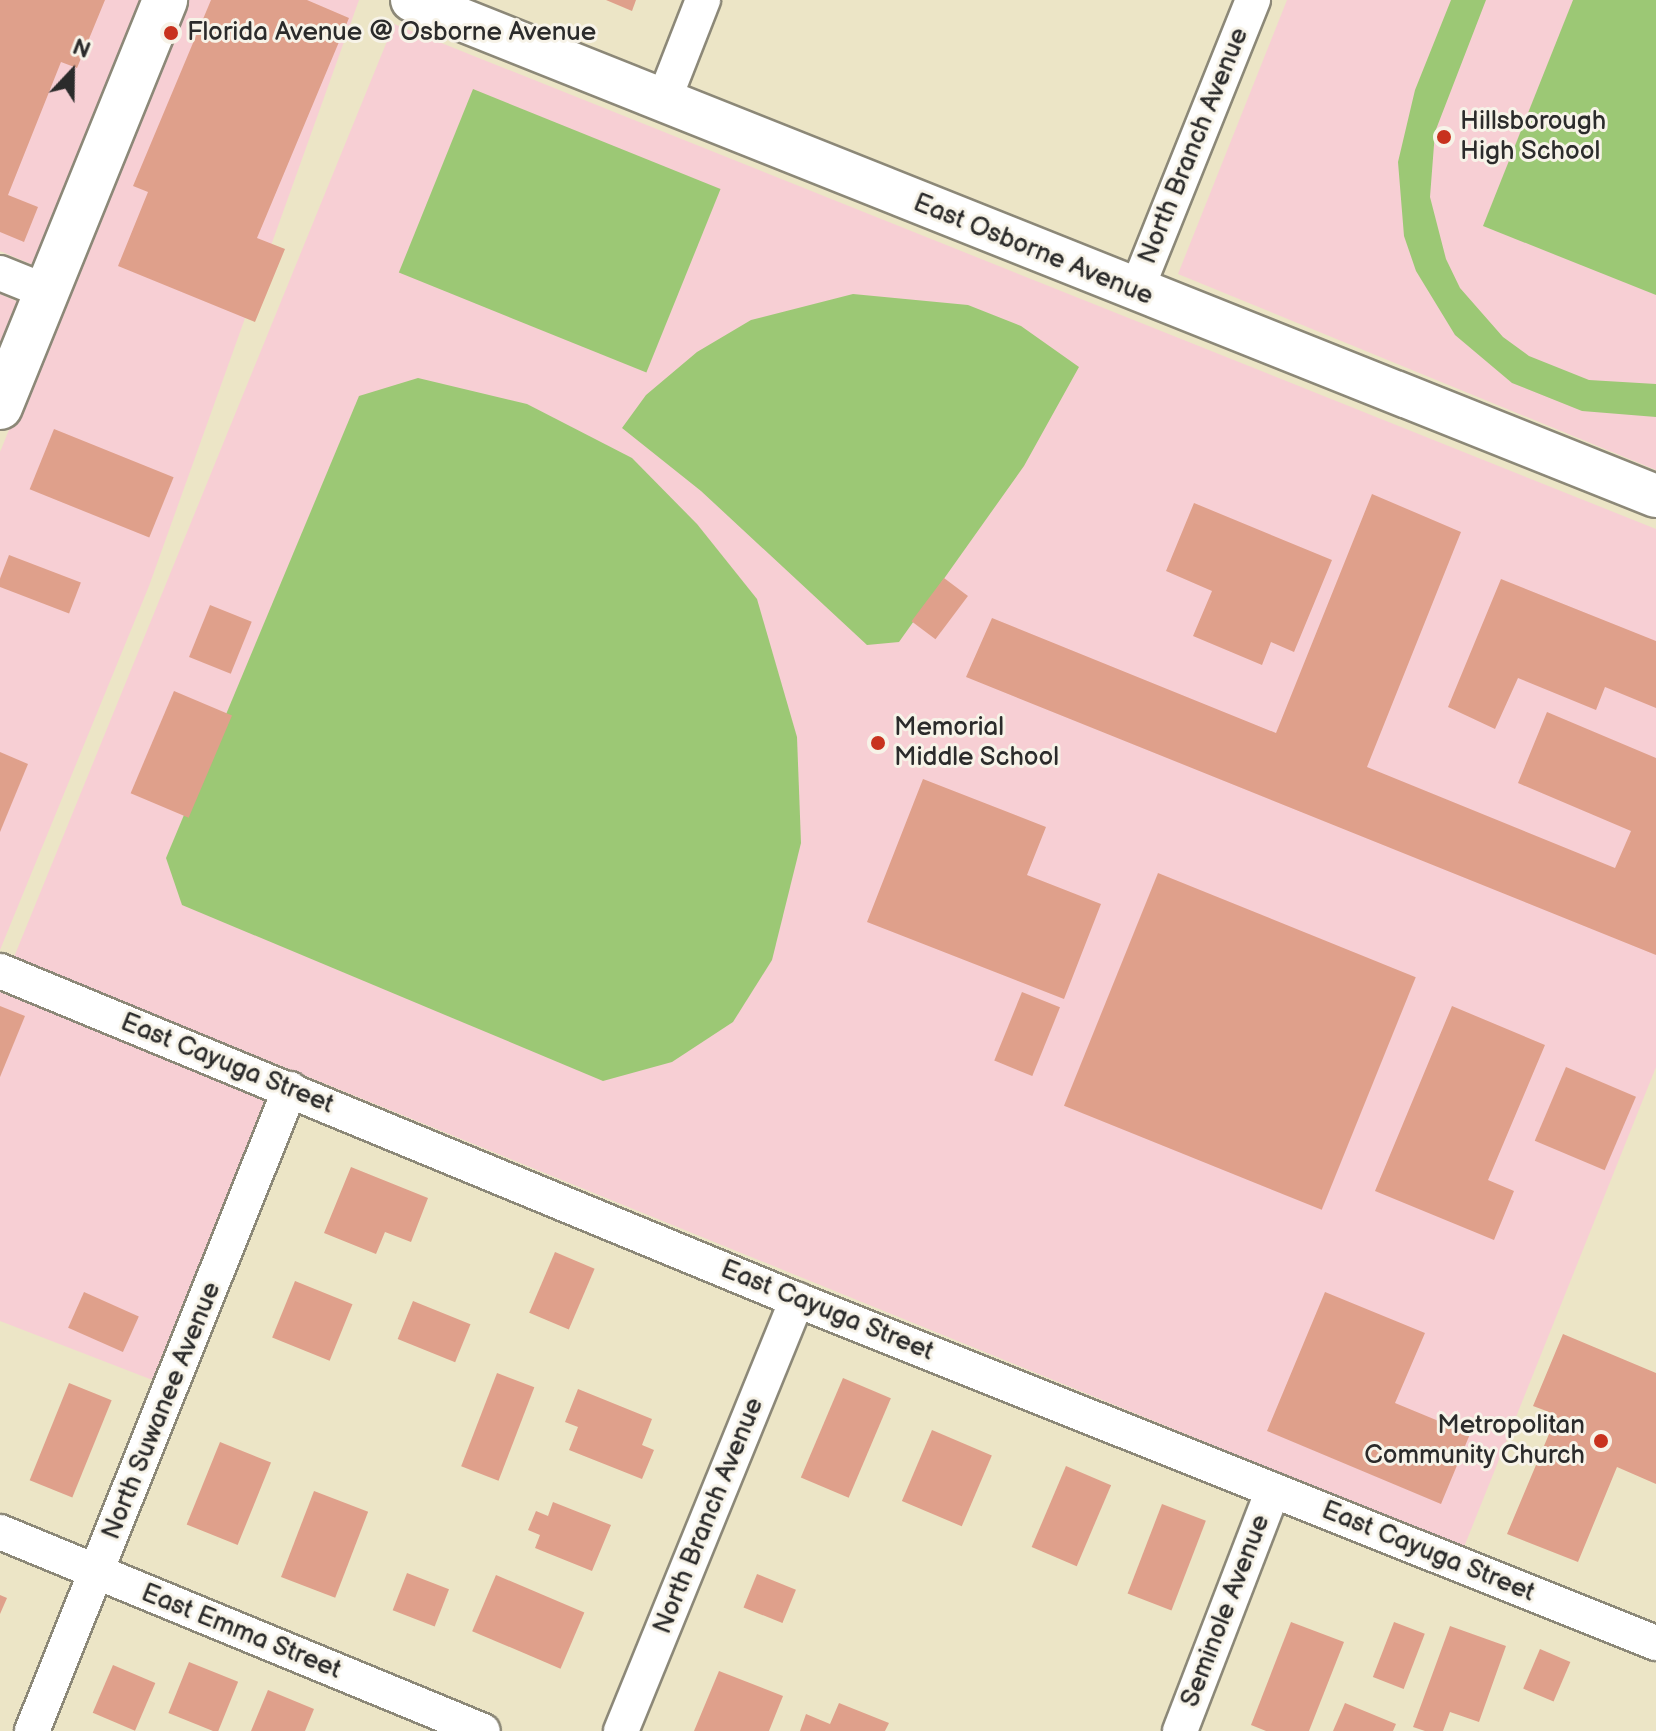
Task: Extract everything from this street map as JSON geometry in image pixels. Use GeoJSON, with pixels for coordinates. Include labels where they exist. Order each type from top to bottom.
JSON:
{"type":"FeatureCollection","features":[{"type":"Feature","properties":{"kind":"main road"},"geometry":{"type":"LineString","coordinates":[[0,407],[165,0]]}},
{"type":"Feature","properties":{"kind":"street","name":"East Osborne Avenue"},"geometry":{"type":"LineString","coordinates":[[412,0],[1656,496]]}},
{"type":"Feature","properties":{"kind":"street"},"geometry":{"type":"LineString","coordinates":[[663,102],[703,0]]}},
{"type":"Feature","properties":{"kind":"street","name":"North Branch Avenue"},"geometry":{"type":"LineString","coordinates":[[1136,291],[1253,0]]}},
{"type":"Feature","properties":{"kind":"street"},"geometry":{"type":"LineString","coordinates":[[0,273],[47,292]]}},
{"type":"Feature","properties":{"kind":"street","name":"East Cayuga Street"},"geometry":{"type":"LineString","coordinates":[[0,971],[797,1300],[1656,1643]]}},
{"type":"Feature","properties":{"kind":"street","name":"North Suwanee Avenue"},"geometry":{"type":"LineString","coordinates":[[32,1731],[290,1089]]}},
{"type":"Feature","properties":{"kind":"street","name":"North Branch Avenue"},"geometry":{"type":"LineString","coordinates":[[621,1731],[797,1300]]}},
{"type":"Feature","properties":{"kind":"street","name":"Seminole Avenue"},"geometry":{"type":"LineString","coordinates":[[1180,1731],[1273,1490]]}},
{"type":"Feature","properties":{"kind":"street","name":"East Emma Street"},"geometry":{"type":"LineString","coordinates":[[0,1532],[483,1731]]}},
{"type":"Feature","properties":{"kind":"shaded area"},"geometry":{"type":"Polygon","coordinates":[[[0,0],[146,0],[38,267],[0,251],[0,0]]]}},
{"type":"Feature","properties":{"kind":"shaded area"},"geometry":{"type":"Polygon","coordinates":[[[183,0],[359,0],[149,586],[0,950],[0,452],[183,0]]]}},
{"type":"Feature","properties":{"kind":"shaded area","name":"Hillsborough High School"},"geometry":{"type":"Polygon","coordinates":[[[1287,0],[1656,0],[1656,470],[1178,274],[1287,0]]]}},
{"type":"Feature","properties":{"kind":"shaded area","name":"Memorial Middle School"},"geometry":{"type":"Polygon","coordinates":[[[394,24],[1656,529],[1656,1067],[1464,1547],[14,957],[394,24]]]}},
{"type":"Feature","properties":{"kind":"shaded area"},"geometry":{"type":"Polygon","coordinates":[[[0,294],[23,304],[0,361],[0,294]]]}},
{"type":"Feature","properties":{"kind":"shaded area"},"geometry":{"type":"Polygon","coordinates":[[[0,992],[267,1101],[155,1381],[0,1321],[0,992]]]}},
{"type":"Feature","properties":{"kind":"green space"},"geometry":{"type":"Polygon","coordinates":[[[1451,0],[1486,0],[1435,132],[1430,197],[1446,259],[1460,288],[1503,337],[1529,356],[1589,380],[1656,384],[1656,417],[1582,411],[1512,383],[1455,335],[1416,271],[1404,236],[1398,162],[1415,90],[1451,0]]]}},
{"type":"Feature","properties":{"kind":"green space"},"geometry":{"type":"Polygon","coordinates":[[[1573,0],[1656,0],[1656,295],[1483,226],[1573,0]]]}},
{"type":"Feature","properties":{"kind":"green space"},"geometry":{"type":"Polygon","coordinates":[[[473,89],[721,189],[646,373],[399,273],[473,89]]]}},
{"type":"Feature","properties":{"kind":"green space"},"geometry":{"type":"Polygon","coordinates":[[[853,294],[968,305],[1021,326],[1079,367],[1024,466],[899,642],[867,645],[701,491],[622,428],[646,395],[697,352],[751,320],[853,294]]]}},
{"type":"Feature","properties":{"kind":"green space"},"geometry":{"type":"Polygon","coordinates":[[[418,378],[527,404],[632,458],[697,524],[757,599],[797,737],[801,843],[772,960],[733,1022],[672,1062],[603,1081],[182,905],[166,858],[359,396],[418,378]]]}},
{"type":"Feature","properties":{"kind":"building"},"geometry":{"type":"Polygon","coordinates":[[[0,0],[105,0],[77,68],[61,62],[8,195],[38,207],[24,242],[0,232],[0,0]]]}},
{"type":"Feature","properties":{"kind":"building"},"geometry":{"type":"Polygon","coordinates":[[[211,0],[307,0],[349,18],[257,238],[285,249],[255,322],[118,266],[148,192],[133,186],[211,0]]]}},
{"type":"Feature","properties":{"kind":"building"},"geometry":{"type":"Polygon","coordinates":[[[606,0],[636,0],[632,11],[606,0]]]}},
{"type":"Feature","properties":{"kind":"building"},"geometry":{"type":"Polygon","coordinates":[[[54,429],[174,477],[149,538],[30,489],[54,429]]]}},
{"type":"Feature","properties":{"kind":"building"},"geometry":{"type":"Polygon","coordinates":[[[1372,494],[1461,532],[1367,767],[1615,868],[1631,831],[1518,783],[1547,712],[1656,758],[1656,955],[966,677],[992,618],[1276,733],[1372,494]]]}},
{"type":"Feature","properties":{"kind":"building"},"geometry":{"type":"Polygon","coordinates":[[[1194,503],[1332,560],[1294,652],[1271,642],[1262,665],[1193,636],[1212,591],[1166,571],[1194,503]]]}},
{"type":"Feature","properties":{"kind":"building"},"geometry":{"type":"Polygon","coordinates":[[[9,555],[81,583],[69,613],[0,587],[9,555]]]}},
{"type":"Feature","properties":{"kind":"building"},"geometry":{"type":"Polygon","coordinates":[[[944,578],[968,596],[935,639],[912,621],[944,578]]]}},
{"type":"Feature","properties":{"kind":"building"},"geometry":{"type":"Polygon","coordinates":[[[1501,579],[1656,641],[1656,708],[1605,687],[1596,710],[1518,678],[1495,729],[1448,707],[1501,579]]]}},
{"type":"Feature","properties":{"kind":"building"},"geometry":{"type":"Polygon","coordinates":[[[210,605],[252,622],[231,674],[189,657],[210,605]]]}},
{"type":"Feature","properties":{"kind":"building"},"geometry":{"type":"Polygon","coordinates":[[[174,691],[232,716],[189,818],[131,793],[174,691]]]}},
{"type":"Feature","properties":{"kind":"building"},"geometry":{"type":"Polygon","coordinates":[[[0,752],[28,764],[0,832],[0,752]]]}},
{"type":"Feature","properties":{"kind":"building"},"geometry":{"type":"Polygon","coordinates":[[[923,779],[1046,827],[1027,875],[1101,904],[1064,999],[867,922],[923,779]]]}},
{"type":"Feature","properties":{"kind":"building"},"geometry":{"type":"Polygon","coordinates":[[[1158,873],[1416,977],[1322,1210],[1064,1106],[1158,873]]]}},
{"type":"Feature","properties":{"kind":"building"},"geometry":{"type":"Polygon","coordinates":[[[1022,992],[1060,1007],[1032,1076],[994,1061],[1022,992]]]}},
{"type":"Feature","properties":{"kind":"building"},"geometry":{"type":"Polygon","coordinates":[[[0,1006],[25,1016],[0,1077],[0,1006]]]}},
{"type":"Feature","properties":{"kind":"building"},"geometry":{"type":"Polygon","coordinates":[[[1452,1006],[1545,1045],[1488,1180],[1514,1191],[1494,1240],[1375,1191],[1452,1006]]]}},
{"type":"Feature","properties":{"kind":"building"},"geometry":{"type":"Polygon","coordinates":[[[1566,1067],[1636,1097],[1605,1170],[1535,1141],[1566,1067]]]}},
{"type":"Feature","properties":{"kind":"building"},"geometry":{"type":"Polygon","coordinates":[[[351,1167],[428,1198],[411,1242],[385,1232],[376,1254],[324,1233],[351,1167]]]}},
{"type":"Feature","properties":{"kind":"building"},"geometry":{"type":"Polygon","coordinates":[[[555,1252],[595,1269],[569,1330],[529,1313],[555,1252]]]}},
{"type":"Feature","properties":{"kind":"building"},"geometry":{"type":"Polygon","coordinates":[[[295,1281],[352,1304],[330,1361],[272,1338],[295,1281]]]}},
{"type":"Feature","properties":{"kind":"building"},"geometry":{"type":"Polygon","coordinates":[[[84,1292],[139,1316],[123,1352],[68,1328],[84,1292]]]}},
{"type":"Feature","properties":{"kind":"building"},"geometry":{"type":"Polygon","coordinates":[[[1325,1292],[1425,1333],[1395,1403],[1470,1434],[1441,1504],[1267,1431],[1325,1292]]]}},
{"type":"Feature","properties":{"kind":"building"},"geometry":{"type":"Polygon","coordinates":[[[413,1301],[470,1324],[455,1362],[398,1339],[413,1301]]]}},
{"type":"Feature","properties":{"kind":"building","name":"Metropolitan Community Church"},"geometry":{"type":"Polygon","coordinates":[[[1563,1334],[1656,1373],[1656,1484],[1617,1467],[1578,1562],[1507,1534],[1557,1415],[1533,1406],[1563,1334]]]}},
{"type":"Feature","properties":{"kind":"building"},"geometry":{"type":"Polygon","coordinates":[[[497,1373],[534,1387],[499,1481],[461,1466],[497,1373]]]}},
{"type":"Feature","properties":{"kind":"building"},"geometry":{"type":"Polygon","coordinates":[[[843,1378],[891,1398],[849,1498],[801,1477],[843,1378]]]}},
{"type":"Feature","properties":{"kind":"building"},"geometry":{"type":"Polygon","coordinates":[[[69,1383],[112,1400],[72,1498],[30,1480],[69,1383]]]}},
{"type":"Feature","properties":{"kind":"building"},"geometry":{"type":"Polygon","coordinates":[[[578,1389],[652,1419],[642,1445],[654,1450],[642,1479],[569,1450],[578,1427],[565,1422],[578,1389]]]}},
{"type":"Feature","properties":{"kind":"building"},"geometry":{"type":"Polygon","coordinates":[[[932,1430],[992,1455],[962,1526],[902,1501],[932,1430]]]}},
{"type":"Feature","properties":{"kind":"building"},"geometry":{"type":"Polygon","coordinates":[[[220,1442],[271,1463],[238,1545],[187,1525],[220,1442]]]}},
{"type":"Feature","properties":{"kind":"building"},"geometry":{"type":"Polygon","coordinates":[[[1066,1466],[1111,1485],[1077,1566],[1032,1547],[1066,1466]]]}},
{"type":"Feature","properties":{"kind":"building"},"geometry":{"type":"Polygon","coordinates":[[[314,1491],[368,1512],[335,1598],[281,1577],[314,1491]]]}},
{"type":"Feature","properties":{"kind":"building"},"geometry":{"type":"Polygon","coordinates":[[[553,1502],[611,1525],[592,1571],[535,1548],[540,1535],[528,1530],[536,1511],[548,1516],[553,1502]]]}},
{"type":"Feature","properties":{"kind":"building"},"geometry":{"type":"Polygon","coordinates":[[[1162,1504],[1206,1521],[1171,1610],[1128,1594],[1162,1504]]]}},
{"type":"Feature","properties":{"kind":"building"},"geometry":{"type":"Polygon","coordinates":[[[407,1573],[449,1589],[435,1626],[393,1610],[407,1573]]]}},
{"type":"Feature","properties":{"kind":"building"},"geometry":{"type":"Polygon","coordinates":[[[757,1574],[796,1590],[782,1623],[744,1607],[757,1574]]]}},
{"type":"Feature","properties":{"kind":"building"},"geometry":{"type":"Polygon","coordinates":[[[496,1575],[584,1613],[561,1669],[472,1631],[496,1575]]]}},
{"type":"Feature","properties":{"kind":"building"},"geometry":{"type":"Polygon","coordinates":[[[0,1595],[7,1598],[0,1614],[0,1595]]]}},
{"type":"Feature","properties":{"kind":"building"},"geometry":{"type":"Polygon","coordinates":[[[1291,1622],[1344,1642],[1309,1731],[1266,1731],[1251,1725],[1291,1622]]]}},
{"type":"Feature","properties":{"kind":"building"},"geometry":{"type":"Polygon","coordinates":[[[1394,1622],[1425,1634],[1404,1689],[1373,1677],[1394,1622]]]}},
{"type":"Feature","properties":{"kind":"building"},"geometry":{"type":"Polygon","coordinates":[[[1450,1626],[1506,1646],[1479,1722],[1450,1712],[1443,1731],[1425,1731],[1413,1727],[1450,1626]]]}},
{"type":"Feature","properties":{"kind":"building"},"geometry":{"type":"Polygon","coordinates":[[[1540,1649],[1570,1662],[1554,1701],[1523,1689],[1540,1649]]]}},
{"type":"Feature","properties":{"kind":"building"},"geometry":{"type":"Polygon","coordinates":[[[189,1662],[238,1682],[218,1731],[168,1713],[189,1662]]]}},
{"type":"Feature","properties":{"kind":"building"},"geometry":{"type":"Polygon","coordinates":[[[113,1665],[155,1683],[135,1731],[93,1713],[113,1665]]]}},
{"type":"Feature","properties":{"kind":"building"},"geometry":{"type":"Polygon","coordinates":[[[719,1671],[783,1696],[769,1731],[694,1731],[719,1671]]]}},
{"type":"Feature","properties":{"kind":"building"},"geometry":{"type":"Polygon","coordinates":[[[268,1690],[314,1709],[305,1731],[251,1731],[268,1690]]]}},
{"type":"Feature","properties":{"kind":"building"},"geometry":{"type":"Polygon","coordinates":[[[839,1703],[889,1723],[885,1731],[800,1731],[806,1714],[830,1724],[839,1703]]]}},
{"type":"Feature","properties":{"kind":"building"},"geometry":{"type":"Polygon","coordinates":[[[1345,1703],[1396,1724],[1393,1731],[1333,1731],[1345,1703]]]}},
{"type":"Feature","properties":{"kind":"place","name":"Florida Avenue @ Osborne Avenue"},"geometry":{"type":"Point","coordinates":[171,33]}},
{"type":"Feature","properties":{"kind":"place","name":"Hillsborough High School"},"geometry":{"type":"Point","coordinates":[1444,137]}},
{"type":"Feature","properties":{"kind":"place","name":"Memorial Middle School"},"geometry":{"type":"Point","coordinates":[878,743]}},
{"type":"Feature","properties":{"kind":"place","name":"Metropolitan Community Church"},"geometry":{"type":"Point","coordinates":[1601,1441]}}]}
